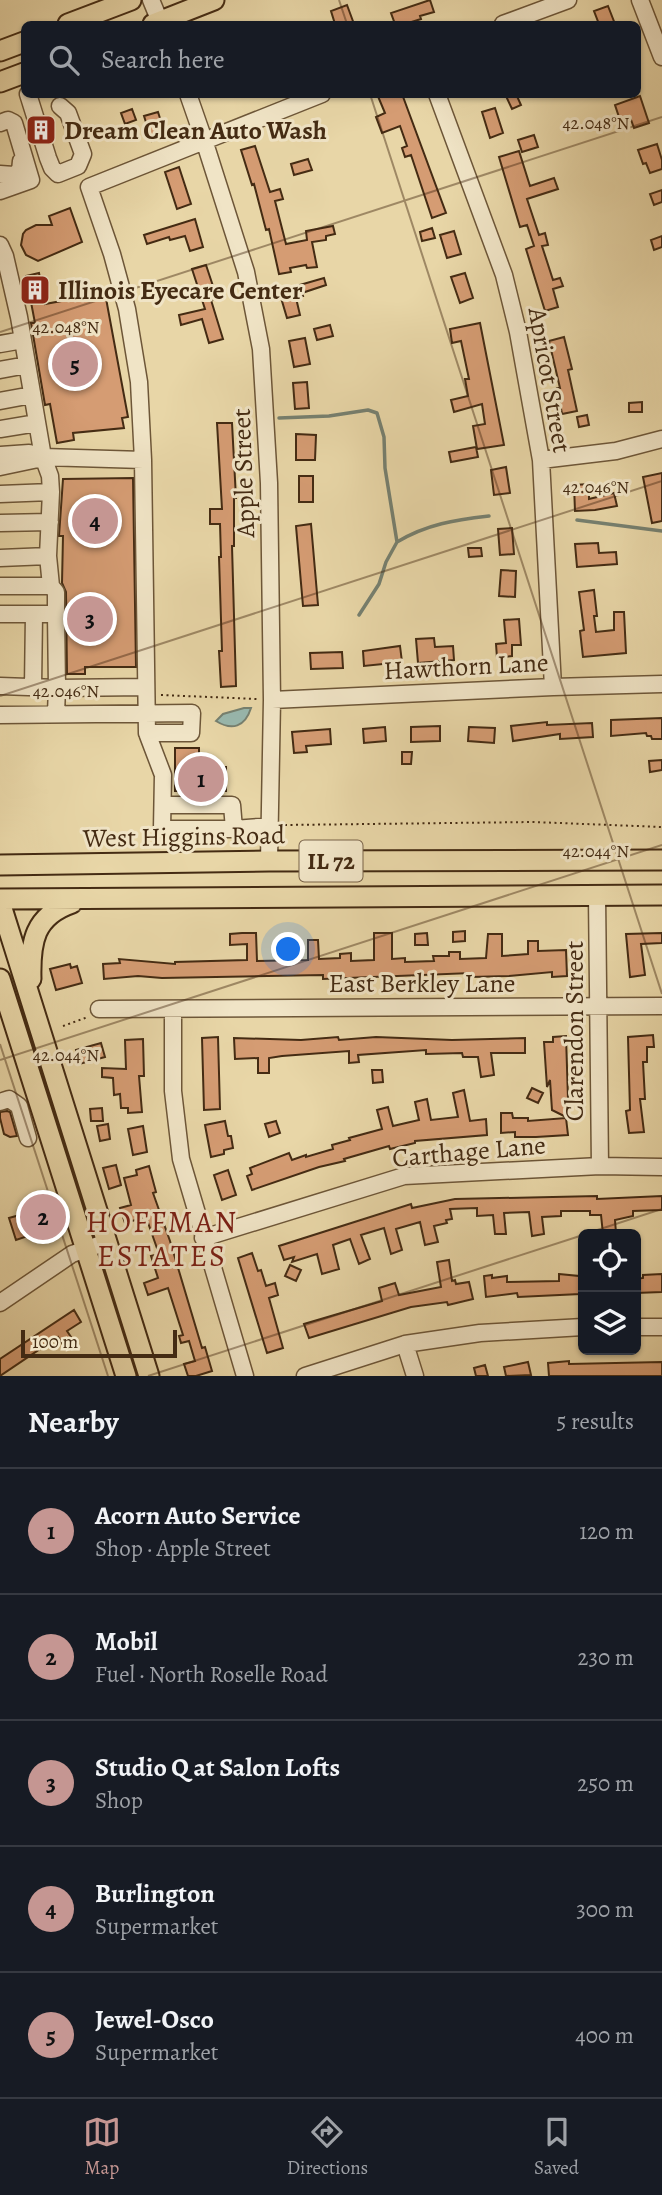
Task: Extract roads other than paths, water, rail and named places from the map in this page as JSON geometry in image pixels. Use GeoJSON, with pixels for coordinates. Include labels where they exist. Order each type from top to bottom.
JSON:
{"type":"FeatureCollection","features":[{"type":"Feature","properties":{"kind":"main road"},"geometry":{"type":"LineString","coordinates":[[76,21],[131,0]]}},
{"type":"Feature","properties":{"kind":"main road"},"geometry":{"type":"LineString","coordinates":[[165,21],[214,0]]}},
{"type":"Feature","properties":{"kind":"main road"},"geometry":{"type":"LineString","coordinates":[[0,51],[21,43]]}},
{"type":"Feature","properties":{"kind":"main road"},"geometry":{"type":"LineString","coordinates":[[0,82],[21,77]]}},
{"type":"Feature","properties":{"kind":"main road","name":"West Higgins Road"},"geometry":{"type":"LineString","coordinates":[[0,865],[662,860]]}},
{"type":"Feature","properties":{"kind":"main road","name":"IL 72"},"geometry":{"type":"LineString","coordinates":[[0,901],[662,895]]}},
{"type":"Feature","properties":{"kind":"main road"},"geometry":{"type":"LineString","coordinates":[[31,1001],[30,957],[40,924],[54,909],[84,899]]}},
{"type":"Feature","properties":{"kind":"main road"},"geometry":{"type":"LineString","coordinates":[[0,901],[149,1376]]}},
{"type":"Feature","properties":{"kind":"main road"},"geometry":{"type":"LineString","coordinates":[[0,979],[126,1376]]}},
{"type":"Feature","properties":{"kind":"street"},"geometry":{"type":"LineString","coordinates":[[151,0],[157,21]]}},
{"type":"Feature","properties":{"kind":"street"},"geometry":{"type":"LineString","coordinates":[[511,21],[568,0]]}},
{"type":"Feature","properties":{"kind":"street"},"geometry":{"type":"LineString","coordinates":[[640,0],[662,57]]}},
{"type":"Feature","properties":{"kind":"street"},"geometry":{"type":"LineString","coordinates":[[29,98],[52,168],[58,174],[71,170],[76,160],[58,100]]}},
{"type":"Feature","properties":{"kind":"street","name":"Apple Street"},"geometry":{"type":"LineString","coordinates":[[189,98],[246,272],[261,349],[270,483],[272,700],[269,861]]}},
{"type":"Feature","properties":{"kind":"street"},"geometry":{"type":"LineString","coordinates":[[271,826],[162,829],[163,775],[147,733],[143,460],[139,382],[127,309],[89,187],[312,98]]}},
{"type":"Feature","properties":{"kind":"street","name":"Apricot Street"},"geometry":{"type":"LineString","coordinates":[[438,98],[504,275],[518,332],[541,460],[553,687]]}},
{"type":"Feature","properties":{"kind":"street"},"geometry":{"type":"LineString","coordinates":[[0,123],[8,120],[14,123],[31,180],[0,191]]}},
{"type":"Feature","properties":{"kind":"street"},"geometry":{"type":"LineString","coordinates":[[0,174],[14,175],[20,171],[22,150]]}},
{"type":"Feature","properties":{"kind":"street"},"geometry":{"type":"LineString","coordinates":[[0,245],[5,256],[8,308],[23,340],[43,457],[50,476],[48,556],[51,586],[56,592],[56,713]]}},
{"type":"Feature","properties":{"kind":"street"},"geometry":{"type":"LineString","coordinates":[[0,344],[23,340]]}},
{"type":"Feature","properties":{"kind":"street"},"geometry":{"type":"LineString","coordinates":[[0,370],[27,365]]}},
{"type":"Feature","properties":{"kind":"street"},"geometry":{"type":"LineString","coordinates":[[0,401],[33,395]]}},
{"type":"Feature","properties":{"kind":"street"},"geometry":{"type":"LineString","coordinates":[[0,429],[37,423]]}},
{"type":"Feature","properties":{"kind":"street"},"geometry":{"type":"LineString","coordinates":[[541,460],[616,451],[662,439]]}},
{"type":"Feature","properties":{"kind":"street"},"geometry":{"type":"LineString","coordinates":[[0,455],[29,453],[43,457],[143,460]]}},
{"type":"Feature","properties":{"kind":"street"},"geometry":{"type":"LineString","coordinates":[[0,467],[30,463],[43,457]]}},
{"type":"Feature","properties":{"kind":"street"},"geometry":{"type":"LineString","coordinates":[[0,494],[51,492]]}},
{"type":"Feature","properties":{"kind":"street"},"geometry":{"type":"LineString","coordinates":[[0,523],[50,522]]}},
{"type":"Feature","properties":{"kind":"street"},"geometry":{"type":"LineString","coordinates":[[0,558],[48,556]]}},
{"type":"Feature","properties":{"kind":"street"},"geometry":{"type":"LineString","coordinates":[[0,586],[51,586]]}},
{"type":"Feature","properties":{"kind":"street"},"geometry":{"type":"LineString","coordinates":[[0,614],[57,614]]}},
{"type":"Feature","properties":{"kind":"street"},"geometry":{"type":"LineString","coordinates":[[33,687],[34,614]]}},
{"type":"Feature","properties":{"kind":"street","name":"Hawthorn Lane"},"geometry":{"type":"LineString","coordinates":[[272,700],[662,684]]}},
{"type":"Feature","properties":{"kind":"street"},"geometry":{"type":"LineString","coordinates":[[0,686],[146,691]]}},
{"type":"Feature","properties":{"kind":"street"},"geometry":{"type":"LineString","coordinates":[[0,715],[192,713],[191,733],[147,733]]}},
{"type":"Feature","properties":{"kind":"street"},"geometry":{"type":"LineString","coordinates":[[163,805],[232,805],[234,829]]}},
{"type":"Feature","properties":{"kind":"street","name":"Clarendon Street"},"geometry":{"type":"LineString","coordinates":[[597,896],[600,1166]]}},
{"type":"Feature","properties":{"kind":"street","name":"East Berkley Lane"},"geometry":{"type":"LineString","coordinates":[[99,1009],[662,1006]]}},
{"type":"Feature","properties":{"kind":"street"},"geometry":{"type":"LineString","coordinates":[[173,1010],[173,1091],[181,1159],[245,1376]]}},
{"type":"Feature","properties":{"kind":"street"},"geometry":{"type":"LineString","coordinates":[[0,1102],[9,1099],[19,1106],[28,1138]]}},
{"type":"Feature","properties":{"kind":"street","name":"Carthage Lane"},"geometry":{"type":"LineString","coordinates":[[203,1238],[404,1176],[600,1166],[662,1167]]}},
{"type":"Feature","properties":{"kind":"street"},"geometry":{"type":"LineString","coordinates":[[0,1303],[72,1254],[107,1242]]}},
{"type":"Feature","properties":{"kind":"street"},"geometry":{"type":"LineString","coordinates":[[305,1376],[405,1344],[480,1333],[578,1327]]}},
{"type":"Feature","properties":{"kind":"street"},"geometry":{"type":"LineString","coordinates":[[641,1327],[662,1327]]}},
{"type":"Feature","properties":{"kind":"street"},"geometry":{"type":"LineString","coordinates":[[405,1344],[415,1376]]}},
{"type":"Feature","properties":{"kind":"water"},"geometry":{"type":"Polygon","coordinates":[[[251,708],[242,723],[227,726],[216,721],[223,714],[251,708]]]}},
{"type":"Feature","properties":{"kind":"waterway"},"geometry":{"type":"LineString","coordinates":[[279,418],[329,416],[368,410],[377,413],[384,437],[385,468],[397,542]]}},
{"type":"Feature","properties":{"kind":"waterway"},"geometry":{"type":"LineString","coordinates":[[397,542],[442,524],[489,516]]}},
{"type":"Feature","properties":{"kind":"waterway"},"geometry":{"type":"LineString","coordinates":[[577,520],[662,531]]}},
{"type":"Feature","properties":{"kind":"waterway"},"geometry":{"type":"LineString","coordinates":[[359,615],[379,584],[386,562],[397,542]]}},
{"type":"Feature","properties":{"kind":"place","name":"Dream Clean Auto Wash"},"geometry":{"type":"Point","coordinates":[41,130]}},
{"type":"Feature","properties":{"kind":"place","name":"Illinois Eyecare Center"},"geometry":{"type":"Point","coordinates":[35,290]}},
{"type":"Feature","properties":{"kind":"place","name":"Jewel-Osco"},"geometry":{"type":"Point","coordinates":[75,364]}},
{"type":"Feature","properties":{"kind":"place","name":"Burlington"},"geometry":{"type":"Point","coordinates":[95,521]}},
{"type":"Feature","properties":{"kind":"place","name":"Studio Q at Salon Lofts"},"geometry":{"type":"Point","coordinates":[90,619]}},
{"type":"Feature","properties":{"kind":"place","name":"Acorn Auto Service"},"geometry":{"type":"Point","coordinates":[201,779]}},
{"type":"Feature","properties":{"kind":"place","name":"Mobil"},"geometry":{"type":"Point","coordinates":[43,1217]}},
{"type":"Feature","properties":{"kind":"district","name":"HOFFMAN ESTATES"},"geometry":{"type":"Point","coordinates":[162,1239]}}]}
